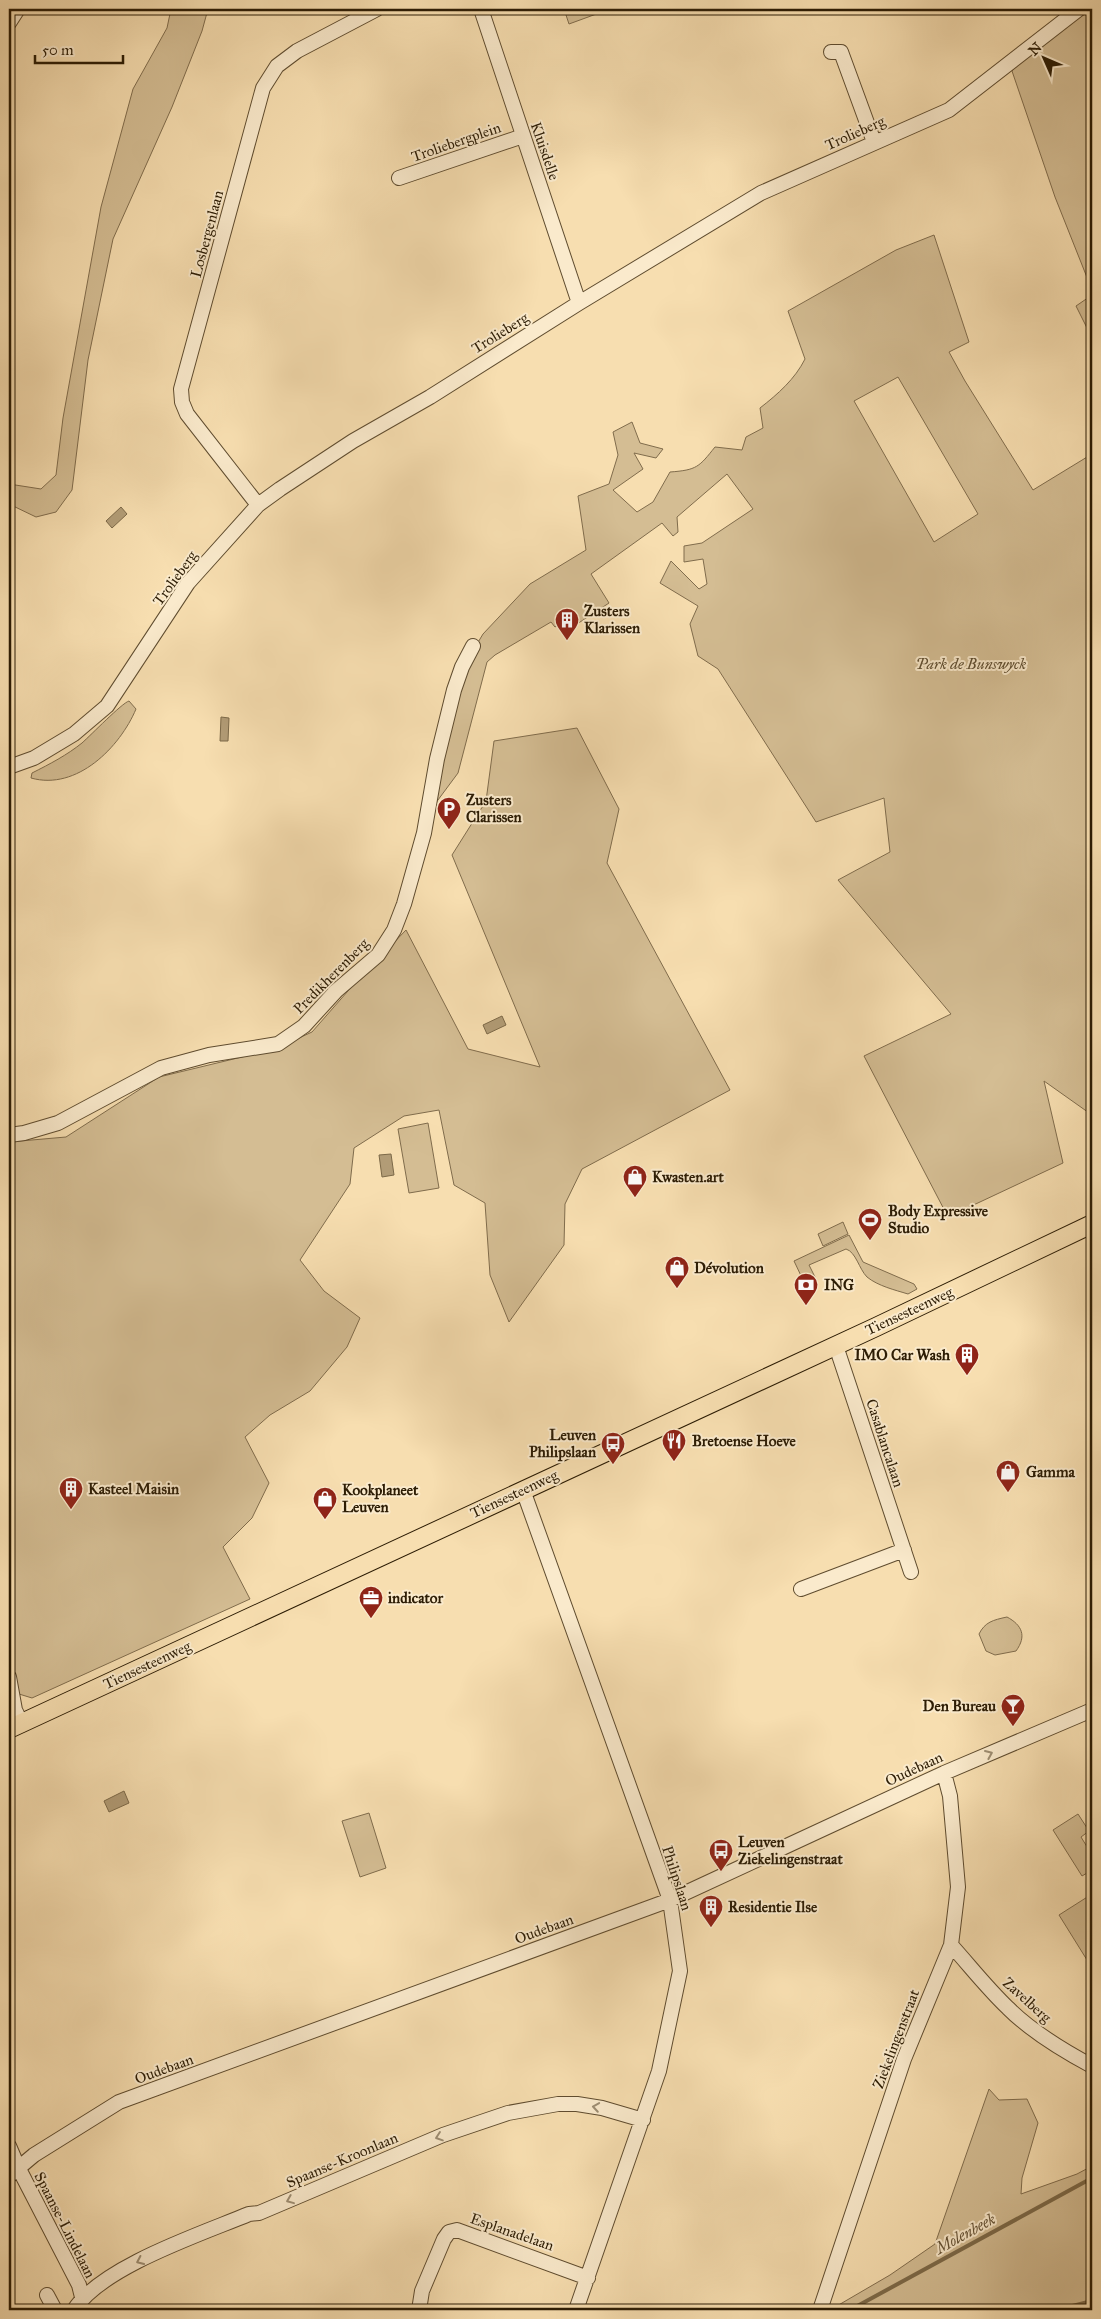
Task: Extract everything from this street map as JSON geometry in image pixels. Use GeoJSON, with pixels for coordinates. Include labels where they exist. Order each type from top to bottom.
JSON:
{"type":"FeatureCollection","features":[{"type":"Feature","properties":{"kind":"main road","name":"Tiensesteenweg"},"geometry":{"type":"LineString","coordinates":[[15,1727],[836,1346],[1092,1224]]}},
{"type":"Feature","properties":{"kind":"main road","name":"Tiensesteenweg"},"geometry":{"type":"LineString","coordinates":[[1047,1246],[1092,1234]]}},
{"type":"Feature","properties":{"kind":"street"},"geometry":{"type":"LineString","coordinates":[[9,23],[18,9]]}},
{"type":"Feature","properties":{"kind":"street","name":"Losbergenlaan"},"geometry":{"type":"LineString","coordinates":[[258,505],[187,414],[182,402],[181,389],[263,88],[277,66],[297,51],[377,9]]}},
{"type":"Feature","properties":{"kind":"street","name":"Kluisdelle"},"geometry":{"type":"LineString","coordinates":[[481,9],[579,302]]}},
{"type":"Feature","properties":{"kind":"street","name":"Trolieberg"},"geometry":{"type":"LineString","coordinates":[[9,767],[34,758],[74,734],[107,706],[188,583],[258,505],[353,441],[430,397],[579,302],[761,193],[949,110],[1079,9]]}},
{"type":"Feature","properties":{"kind":"street"},"geometry":{"type":"LineString","coordinates":[[830,52],[841,52],[874,142]]}},
{"type":"Feature","properties":{"kind":"street","name":"Troliebergplein"},"geometry":{"type":"LineString","coordinates":[[399,178],[522,136]]}},
{"type":"Feature","properties":{"kind":"street","name":"Predikherenberg"},"geometry":{"type":"LineString","coordinates":[[9,1135],[24,1133],[58,1123],[161,1068],[209,1055],[278,1044],[304,1026],[336,991],[378,955],[394,930],[404,904],[424,832],[437,759],[454,690],[462,667],[473,646]]}},
{"type":"Feature","properties":{"kind":"street","name":"Casablancalaan"},"geometry":{"type":"LineString","coordinates":[[836,1346],[912,1572]]}},
{"type":"Feature","properties":{"kind":"street","name":"Philipslaan"},"geometry":{"type":"LineString","coordinates":[[523,1490],[670,1900],[680,1971],[659,2071],[576,2310]]}},
{"type":"Feature","properties":{"kind":"street"},"geometry":{"type":"LineString","coordinates":[[801,1588],[904,1550]]}},
{"type":"Feature","properties":{"kind":"street"},"geometry":{"type":"LineString","coordinates":[[9,1676],[15,1710],[15,1727]]}},
{"type":"Feature","properties":{"kind":"street","name":"Oudebaan"},"geometry":{"type":"LineString","coordinates":[[13,2172],[34,2155],[119,2102],[670,1900],[944,1773],[1092,1710]]}},
{"type":"Feature","properties":{"kind":"street","name":"Ziekelingenstraat"},"geometry":{"type":"LineString","coordinates":[[820,2310],[904,2059],[951,1945],[958,1887],[950,1796],[944,1773]]}},
{"type":"Feature","properties":{"kind":"street","name":"Zavelberg"},"geometry":{"type":"LineString","coordinates":[[951,1945],[1008,2008],[1063,2050],[1092,2066]]}},
{"type":"Feature","properties":{"kind":"street","name":"Spaanse-Kroonlaan"},"geometry":{"type":"LineString","coordinates":[[74,2310],[82,2297],[124,2268],[156,2252],[249,2214],[259,2213],[434,2138],[495,2116],[558,2104],[602,2108],[643,2120]]}},
{"type":"Feature","properties":{"kind":"street","name":"Spaanse-Lindelaan"},"geometry":{"type":"LineString","coordinates":[[9,2146],[13,2172],[80,2285],[82,2297]]}},
{"type":"Feature","properties":{"kind":"street","name":"Esplanadelaan"},"geometry":{"type":"LineString","coordinates":[[419,2310],[422,2291],[444,2239],[449,2232],[457,2230],[588,2278]]}},
{"type":"Feature","properties":{"kind":"street"},"geometry":{"type":"LineString","coordinates":[[47,2295],[55,2310]]}},
{"type":"Feature","properties":{"kind":"green space"},"geometry":{"type":"Polygon","coordinates":[[[171,9],[208,9],[202,31],[172,107],[113,239],[88,360],[72,490],[56,512],[36,517],[9,504],[9,484],[41,489],[56,475],[63,418],[101,207],[133,89],[167,28],[171,9]]]}},
{"type":"Feature","properties":{"kind":"green space"},"geometry":{"type":"Polygon","coordinates":[[[564,9],[610,9],[569,24],[564,9]]]}},
{"type":"Feature","properties":{"kind":"green space"},"geometry":{"type":"Polygon","coordinates":[[[1083,9],[1092,9],[1092,290],[1055,197],[1012,71],[1015,66],[1083,9]]]}},
{"type":"Feature","properties":{"kind":"green space","name":"Park de Bunswyck"},"geometry":{"type":"Polygon","coordinates":[[[934,235],[969,342],[949,352],[1033,490],[1092,454],[1092,1115],[1044,1081],[1063,1163],[948,1217],[864,1056],[951,1014],[838,880],[890,852],[884,798],[816,822],[718,669],[698,656],[690,624],[698,606],[660,583],[671,561],[699,589],[707,584],[703,559],[684,562],[684,546],[702,543],[753,509],[727,474],[677,517],[678,532],[673,536],[662,523],[591,574],[609,603],[577,624],[572,617],[555,627],[551,622],[495,655],[487,662],[458,773],[435,804],[446,734],[465,664],[483,634],[530,584],[586,550],[578,496],[609,484],[618,455],[613,432],[632,422],[640,443],[663,449],[656,458],[634,453],[643,469],[613,490],[637,512],[653,502],[670,472],[686,470],[697,466],[715,447],[742,450],[746,437],[763,428],[760,408],[786,386],[805,359],[788,311],[896,250],[934,235]],[[898,377],[854,401],[934,542],[978,514],[898,377]]]}},
{"type":"Feature","properties":{"kind":"green space"},"geometry":{"type":"Polygon","coordinates":[[[1092,295],[1092,338],[1076,306],[1092,295]]]}},
{"type":"Feature","properties":{"kind":"green space"},"geometry":{"type":"Polygon","coordinates":[[[129,701],[136,709],[129,723],[108,751],[95,763],[65,778],[48,780],[31,778],[32,773],[82,743],[113,713],[129,701]]]}},
{"type":"Feature","properties":{"kind":"green space"},"geometry":{"type":"Polygon","coordinates":[[[577,728],[619,809],[607,863],[730,1090],[582,1169],[565,1204],[564,1245],[509,1322],[490,1275],[485,1203],[454,1185],[439,1110],[404,1116],[354,1148],[350,1184],[300,1260],[324,1291],[360,1318],[347,1347],[310,1391],[270,1415],[245,1437],[269,1483],[252,1518],[223,1547],[250,1599],[32,1698],[19,1694],[9,1645],[9,1142],[66,1137],[159,1077],[275,1049],[312,1032],[355,983],[406,930],[468,1049],[540,1067],[452,855],[486,801],[494,741],[577,728]]]}},
{"type":"Feature","properties":{"kind":"green space"},"geometry":{"type":"Polygon","coordinates":[[[428,1123],[439,1188],[409,1193],[398,1129],[428,1123]]]}},
{"type":"Feature","properties":{"kind":"green space"},"geometry":{"type":"Polygon","coordinates":[[[843,1222],[848,1234],[823,1246],[818,1234],[843,1222]]]}},
{"type":"Feature","properties":{"kind":"green space"},"geometry":{"type":"Polygon","coordinates":[[[849,1235],[863,1262],[914,1284],[917,1289],[908,1294],[876,1283],[867,1277],[855,1257],[846,1249],[809,1265],[815,1277],[804,1282],[794,1261],[849,1235]]]}},
{"type":"Feature","properties":{"kind":"green space"},"geometry":{"type":"Polygon","coordinates":[[[1007,1617],[1021,1631],[1021,1640],[1016,1651],[995,1655],[986,1651],[979,1634],[981,1630],[990,1622],[1007,1617]]]}},
{"type":"Feature","properties":{"kind":"green space"},"geometry":{"type":"Polygon","coordinates":[[[369,1813],[386,1868],[360,1877],[342,1821],[369,1813]]]}},
{"type":"Feature","properties":{"kind":"green space"},"geometry":{"type":"Polygon","coordinates":[[[1078,1814],[1089,1831],[1081,1837],[1089,1850],[1092,1848],[1092,1870],[1082,1876],[1053,1830],[1078,1814]]]}},
{"type":"Feature","properties":{"kind":"green space"},"geometry":{"type":"Polygon","coordinates":[[[1092,1894],[1092,1968],[1059,1915],[1092,1894]]]}},
{"type":"Feature","properties":{"kind":"green space"},"geometry":{"type":"Polygon","coordinates":[[[989,2089],[999,2100],[1027,2099],[1038,2123],[1022,2178],[1021,2194],[1077,2174],[1092,2166],[1092,2301],[1057,2310],[830,2310],[890,2275],[935,2244],[989,2089]]]}},
{"type":"Feature","properties":{"kind":"shaded area"},"geometry":{"type":"Polygon","coordinates":[[[121,507],[127,514],[112,528],[106,521],[121,507]]]}},
{"type":"Feature","properties":{"kind":"shaded area"},"geometry":{"type":"Polygon","coordinates":[[[221,717],[229,718],[228,741],[220,741],[221,717]]]}},
{"type":"Feature","properties":{"kind":"shaded area"},"geometry":{"type":"Polygon","coordinates":[[[502,1016],[506,1025],[487,1034],[483,1025],[502,1016]]]}},
{"type":"Feature","properties":{"kind":"shaded area"},"geometry":{"type":"Polygon","coordinates":[[[391,1154],[394,1175],[382,1177],[379,1155],[391,1154]]]}},
{"type":"Feature","properties":{"kind":"shaded area"},"geometry":{"type":"Polygon","coordinates":[[[124,1791],[129,1803],[109,1812],[104,1801],[124,1791]]]}},
{"type":"Feature","properties":{"kind":"waterway","name":"Molenbeek"},"geometry":{"type":"LineString","coordinates":[[850,2310],[1092,2178]]}},
{"type":"Feature","properties":{"kind":"waterway"},"geometry":{"type":"LineString","coordinates":[[1057,2310],[1092,2301]]}},
{"type":"Feature","properties":{"kind":"place","name":"Zusters Klarissen"},"geometry":{"type":"Point","coordinates":[567,641]}},
{"type":"Feature","properties":{"kind":"place","name":"Zusters Clarissen"},"geometry":{"type":"Point","coordinates":[449,830]}},
{"type":"Feature","properties":{"kind":"place","name":"Kwasten.art"},"geometry":{"type":"Point","coordinates":[635,1198]}},
{"type":"Feature","properties":{"kind":"place","name":"Body Expressive Studio"},"geometry":{"type":"Point","coordinates":[870,1241]}},
{"type":"Feature","properties":{"kind":"place","name":"Dévolution"},"geometry":{"type":"Point","coordinates":[677,1289]}},
{"type":"Feature","properties":{"kind":"place","name":"ING"},"geometry":{"type":"Point","coordinates":[806,1306]}},
{"type":"Feature","properties":{"kind":"place","name":"IMO Car Wash"},"geometry":{"type":"Point","coordinates":[967,1376]}},
{"type":"Feature","properties":{"kind":"place","name":"Bretoense Hoeve"},"geometry":{"type":"Point","coordinates":[674,1462]}},
{"type":"Feature","properties":{"kind":"place","name":"Leuven Philipslaan"},"geometry":{"type":"Point","coordinates":[613,1465]}},
{"type":"Feature","properties":{"kind":"place","name":"Gamma"},"geometry":{"type":"Point","coordinates":[1008,1493]}},
{"type":"Feature","properties":{"kind":"place","name":"Kasteel Maisin"},"geometry":{"type":"Point","coordinates":[71,1510]}},
{"type":"Feature","properties":{"kind":"place","name":"Kookplaneet Leuven"},"geometry":{"type":"Point","coordinates":[325,1520]}},
{"type":"Feature","properties":{"kind":"place","name":"indicator"},"geometry":{"type":"Point","coordinates":[371,1619]}},
{"type":"Feature","properties":{"kind":"place","name":"Den Bureau"},"geometry":{"type":"Point","coordinates":[1013,1727]}},
{"type":"Feature","properties":{"kind":"place","name":"Leuven Ziekelingenstraat"},"geometry":{"type":"Point","coordinates":[721,1872]}},
{"type":"Feature","properties":{"kind":"place","name":"Residentie Ilse"},"geometry":{"type":"Point","coordinates":[711,1928]}}]}
